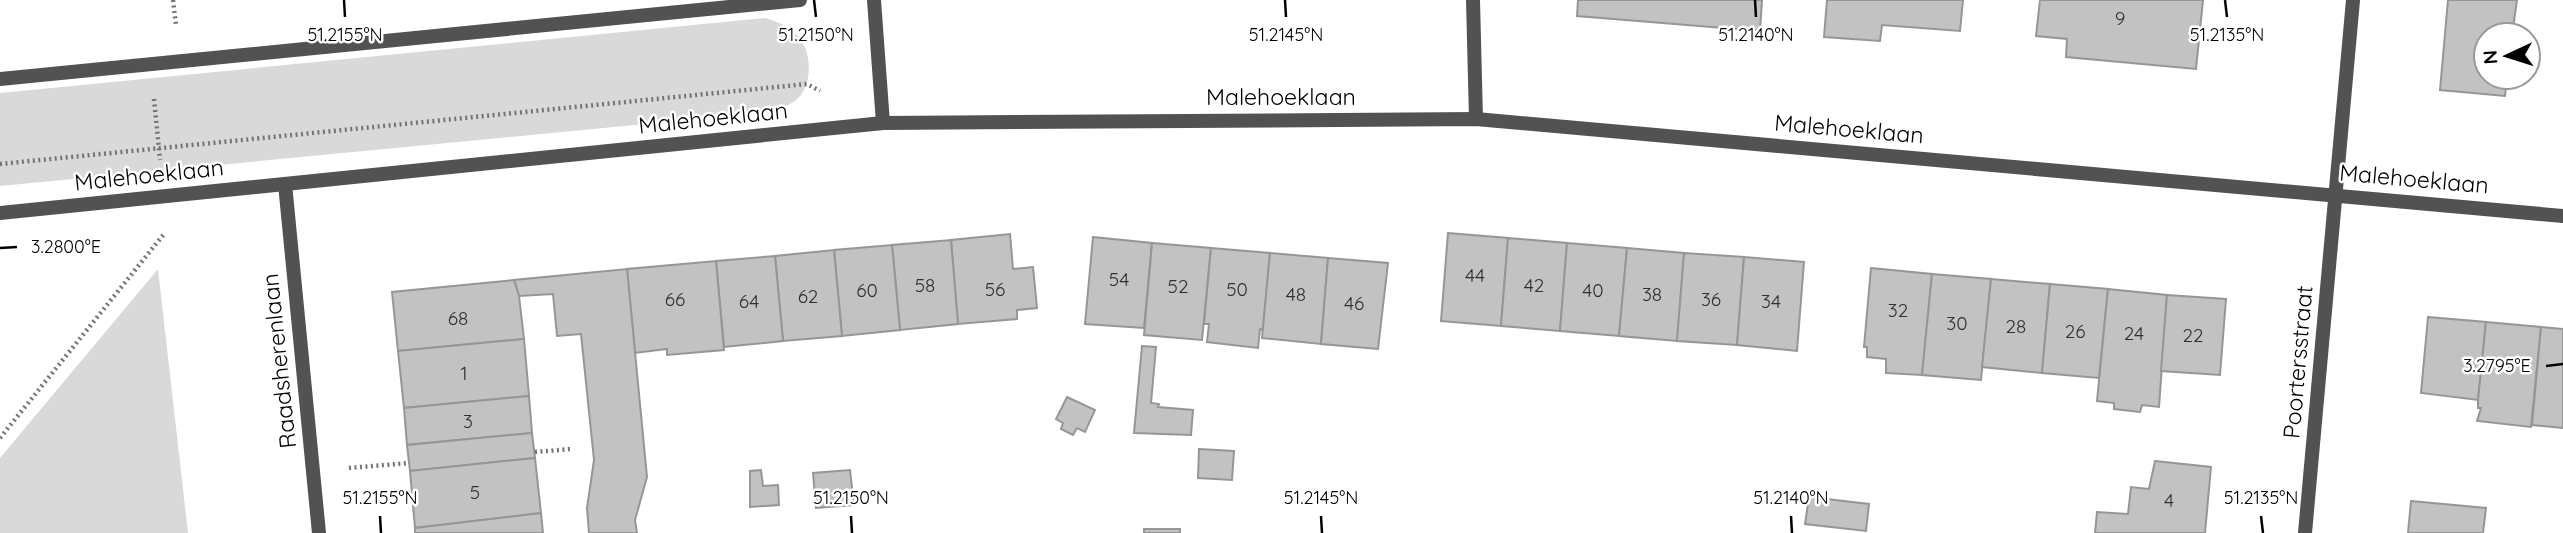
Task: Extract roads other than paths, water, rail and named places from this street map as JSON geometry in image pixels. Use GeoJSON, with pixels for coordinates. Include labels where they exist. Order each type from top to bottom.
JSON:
{"type":"FeatureCollection","features":[{"type":"Feature","properties":{"kind":"street"},"geometry":{"type":"LineString","coordinates":[[0,79],[800,0]]}},
{"type":"Feature","properties":{"kind":"street"},"geometry":{"type":"LineString","coordinates":[[874,0],[883,123]]}},
{"type":"Feature","properties":{"kind":"street"},"geometry":{"type":"LineString","coordinates":[[1474,0],[1476,118]]}},
{"type":"Feature","properties":{"kind":"street","name":"Poortersstraat"},"geometry":{"type":"LineString","coordinates":[[2305,533],[2353,0]]}},
{"type":"Feature","properties":{"kind":"street","name":"Malehoeklaan"},"geometry":{"type":"LineString","coordinates":[[0,213],[883,123],[1476,118],[2563,216]]}},
{"type":"Feature","properties":{"kind":"street","name":"Raadsherenlaan"},"geometry":{"type":"LineString","coordinates":[[285,184],[319,533]]}}]}
